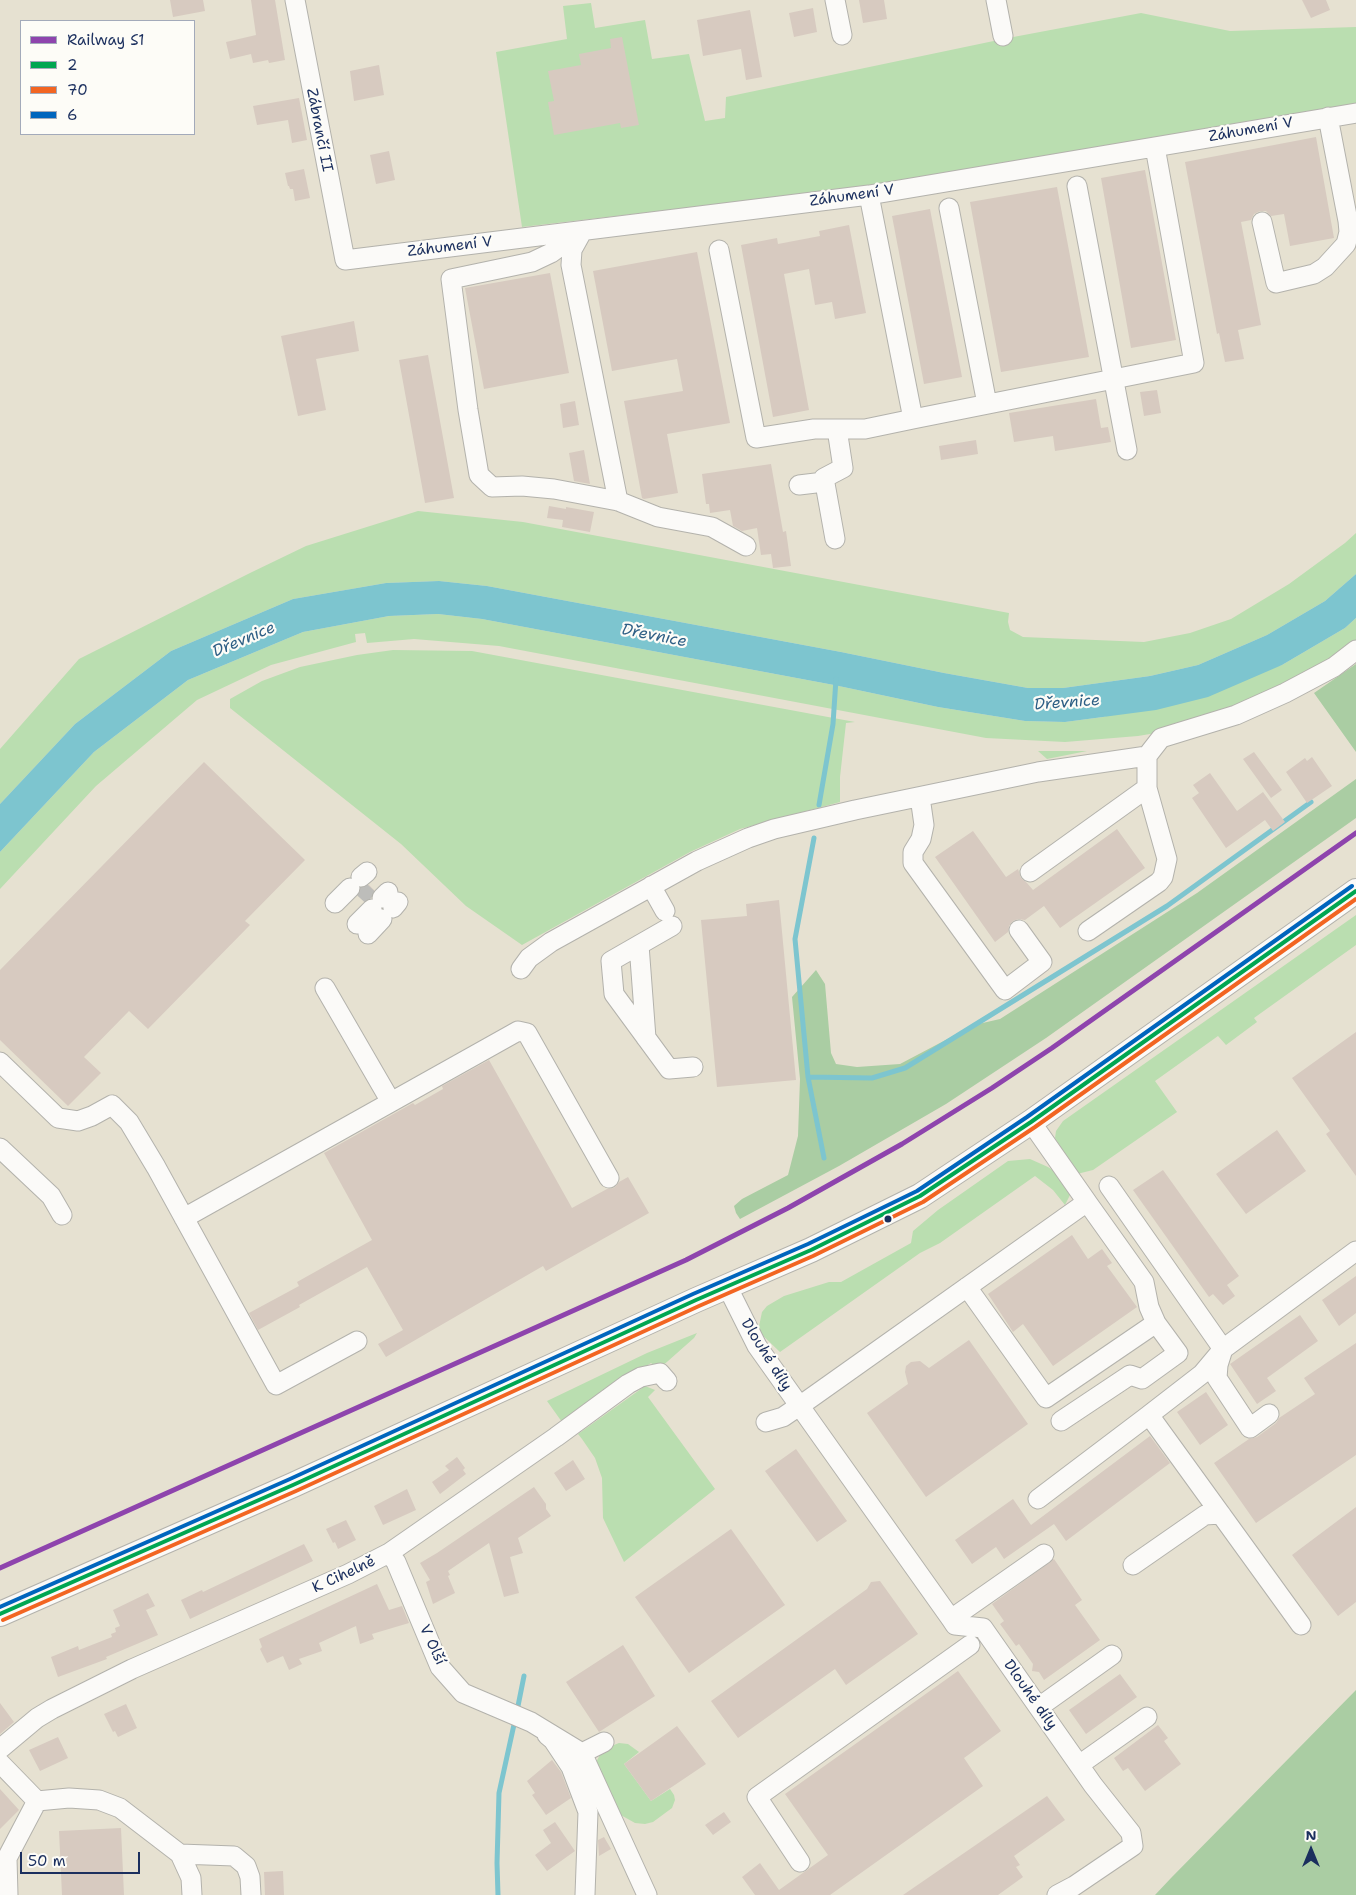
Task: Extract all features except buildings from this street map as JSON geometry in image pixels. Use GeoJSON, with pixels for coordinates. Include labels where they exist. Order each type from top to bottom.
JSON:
{"type":"FeatureCollection","features":[{"type":"Feature","properties":{"kind":"main road"},"geometry":{"type":"LineString","coordinates":[[0,1614],[293,1485],[696,1300],[728,1288],[811,1250],[920,1196],[1031,1122],[1356,891]]}},
{"type":"Feature","properties":{"kind":"street","name":"Zábrančí II"},"geometry":{"type":"LineString","coordinates":[[295,0],[345,260]]}},
{"type":"Feature","properties":{"kind":"street"},"geometry":{"type":"LineString","coordinates":[[835,0],[842,35]]}},
{"type":"Feature","properties":{"kind":"street"},"geometry":{"type":"LineString","coordinates":[[996,0],[1003,36]]}},
{"type":"Feature","properties":{"kind":"street","name":"Záhumení V"},"geometry":{"type":"LineString","coordinates":[[345,260],[869,195],[1356,113]]}},
{"type":"Feature","properties":{"kind":"street"},"geometry":{"type":"LineString","coordinates":[[1262,222],[1276,283],[1314,274],[1326,267],[1346,244],[1349,232],[1348,220],[1328,117]]}},
{"type":"Feature","properties":{"kind":"street"},"geometry":{"type":"LineString","coordinates":[[719,250],[756,438],[814,429],[865,429],[1194,363],[1155,147]]}},
{"type":"Feature","properties":{"kind":"street"},"geometry":{"type":"LineString","coordinates":[[1077,186],[1127,450]]}},
{"type":"Feature","properties":{"kind":"street"},"geometry":{"type":"LineString","coordinates":[[869,195],[914,419]]}},
{"type":"Feature","properties":{"kind":"street"},"geometry":{"type":"LineString","coordinates":[[949,208],[987,404]]}},
{"type":"Feature","properties":{"kind":"street"},"geometry":{"type":"LineString","coordinates":[[582,231],[572,250],[572,265],[618,501]]}},
{"type":"Feature","properties":{"kind":"street"},"geometry":{"type":"LineString","coordinates":[[582,231],[551,253],[532,262],[450,279],[465,391],[479,475],[492,486],[554,489],[618,501],[658,517],[712,527],[746,546]]}},
{"type":"Feature","properties":{"kind":"street"},"geometry":{"type":"LineString","coordinates":[[835,539],[824,478],[843,468],[837,429]]}},
{"type":"Feature","properties":{"kind":"street"},"geometry":{"type":"LineString","coordinates":[[799,485],[824,482]]}},
{"type":"Feature","properties":{"kind":"street"},"geometry":{"type":"LineString","coordinates":[[1088,931],[1159,882],[1163,877],[1167,859],[1147,788],[1147,756],[1161,738],[1236,715],[1285,694],[1334,667],[1356,650]]}},
{"type":"Feature","properties":{"kind":"street"},"geometry":{"type":"LineString","coordinates":[[521,969],[533,955],[551,942],[651,886],[697,861],[748,838],[774,829],[854,810],[1038,772],[1147,756]]}},
{"type":"Feature","properties":{"kind":"street"},"geometry":{"type":"LineString","coordinates":[[1030,872],[1147,788]]}},
{"type":"Feature","properties":{"kind":"street"},"geometry":{"type":"LineString","coordinates":[[920,797],[924,825],[921,839],[913,852],[914,863],[1005,990],[1042,962],[1019,930]]}},
{"type":"Feature","properties":{"kind":"street"},"geometry":{"type":"LineString","coordinates":[[651,886],[668,918],[640,944],[611,961],[614,994],[669,1069],[693,1066]]}},
{"type":"Feature","properties":{"kind":"street"},"geometry":{"type":"LineString","coordinates":[[375,894],[351,918],[375,894]]}},
{"type":"Feature","properties":{"kind":"street"},"geometry":{"type":"LineString","coordinates":[[640,944],[646,1038]]}},
{"type":"Feature","properties":{"kind":"street"},"geometry":{"type":"LineString","coordinates":[[325,988],[391,1102]]}},
{"type":"Feature","properties":{"kind":"street"},"geometry":{"type":"LineString","coordinates":[[184,1218],[518,1030],[523,1030],[527,1033],[609,1178]]}},
{"type":"Feature","properties":{"kind":"street"},"geometry":{"type":"LineString","coordinates":[[0,1062],[58,1118],[78,1121],[112,1105],[129,1122],[276,1385],[357,1341]]}},
{"type":"Feature","properties":{"kind":"street"},"geometry":{"type":"LineString","coordinates":[[1031,1122],[1144,1282],[1149,1308],[1156,1323],[1178,1353],[1142,1379],[1130,1375],[1061,1421]]}},
{"type":"Feature","properties":{"kind":"street"},"geometry":{"type":"LineString","coordinates":[[0,1148],[51,1196],[62,1215]]}},
{"type":"Feature","properties":{"kind":"street"},"geometry":{"type":"LineString","coordinates":[[1109,1186],[1223,1349]]}},
{"type":"Feature","properties":{"kind":"street"},"geometry":{"type":"LineString","coordinates":[[766,1422],[804,1413],[967,1287],[1087,1202]]}},
{"type":"Feature","properties":{"kind":"street"},"geometry":{"type":"LineString","coordinates":[[1038,1499],[1202,1374],[1223,1349],[1356,1251]]}},
{"type":"Feature","properties":{"kind":"street"},"geometry":{"type":"LineString","coordinates":[[967,1287],[1046,1398],[1156,1323]]}},
{"type":"Feature","properties":{"kind":"street","name":"Dlouhé díly"},"geometry":{"type":"LineString","coordinates":[[728,1288],[757,1346],[953,1622],[984,1628],[1093,1785],[1132,1833],[1133,1846],[1074,1886],[1057,1895]]}},
{"type":"Feature","properties":{"kind":"street"},"geometry":{"type":"LineString","coordinates":[[1223,1349],[1218,1365],[1217,1378],[1250,1428],[1269,1414]]}},
{"type":"Feature","properties":{"kind":"street","name":"K Cihelně"},"geometry":{"type":"LineString","coordinates":[[0,1749],[37,1718],[114,1678],[348,1574],[389,1553],[556,1437],[628,1384],[641,1377],[660,1373],[667,1381]]}},
{"type":"Feature","properties":{"kind":"street"},"geometry":{"type":"LineString","coordinates":[[1150,1415],[1301,1625]]}},
{"type":"Feature","properties":{"kind":"street"},"geometry":{"type":"LineString","coordinates":[[1133,1565],[1205,1515],[1221,1514]]}},
{"type":"Feature","properties":{"kind":"street","name":"V Olší"},"geometry":{"type":"LineString","coordinates":[[389,1553],[396,1562],[440,1667],[463,1692],[531,1722],[582,1753]]}},
{"type":"Feature","properties":{"kind":"street"},"geometry":{"type":"LineString","coordinates":[[953,1622],[1044,1554]]}},
{"type":"Feature","properties":{"kind":"street"},"geometry":{"type":"LineString","coordinates":[[800,1862],[756,1797],[970,1645]]}},
{"type":"Feature","properties":{"kind":"street"},"geometry":{"type":"LineString","coordinates":[[1038,1707],[1112,1655]]}},
{"type":"Feature","properties":{"kind":"street"},"geometry":{"type":"LineString","coordinates":[[1079,1765],[1146,1717]]}},
{"type":"Feature","properties":{"kind":"street","name":"V Olší"},"geometry":{"type":"LineString","coordinates":[[531,1722],[552,1740],[572,1767],[588,1812],[585,1895]]}},
{"type":"Feature","properties":{"kind":"street"},"geometry":{"type":"LineString","coordinates":[[604,1742],[582,1753],[647,1895]]}},
{"type":"Feature","properties":{"kind":"street"},"geometry":{"type":"LineString","coordinates":[[0,1763],[37,1801]]}},
{"type":"Feature","properties":{"kind":"street"},"geometry":{"type":"LineString","coordinates":[[37,1801],[69,1798],[99,1800],[120,1808],[180,1854],[191,1878],[192,1895]]}},
{"type":"Feature","properties":{"kind":"street"},"geometry":{"type":"LineString","coordinates":[[8,1895],[6,1858],[37,1801]]}},
{"type":"Feature","properties":{"kind":"street"},"geometry":{"type":"LineString","coordinates":[[180,1854],[234,1856],[246,1866],[250,1877],[251,1895]]}},
{"type":"Feature","properties":{"kind":"green space"},"geometry":{"type":"Polygon","coordinates":[[[591,3],[595,28],[645,20],[652,59],[689,54],[705,121],[725,118],[726,97],[1008,38],[1141,13],[1230,31],[1356,27],[1356,104],[907,182],[522,227],[496,52],[567,39],[563,6],[591,3]]]}},
{"type":"Feature","properties":{"kind":"green space"},"geometry":{"type":"Polygon","coordinates":[[[418,511],[523,522],[1009,613],[1008,622],[1010,630],[1023,637],[1144,642],[1190,633],[1231,619],[1289,584],[1356,533],[1356,574],[1325,601],[1267,635],[1198,665],[1150,676],[1063,688],[1028,688],[487,586],[439,581],[386,583],[293,599],[171,651],[75,724],[0,804],[0,749],[79,659],[306,546],[418,511]]]}},
{"type":"Feature","properties":{"kind":"green space"},"geometry":{"type":"Polygon","coordinates":[[[438,614],[482,619],[834,685],[938,707],[1025,721],[1065,722],[1103,717],[1282,665],[1345,628],[1356,618],[1356,645],[1278,696],[1180,729],[1138,736],[1065,742],[986,738],[499,646],[414,639],[367,643],[365,633],[355,634],[356,642],[271,665],[197,700],[96,786],[0,889],[0,852],[94,752],[188,680],[303,632],[389,616],[438,614]]]}},
{"type":"Feature","properties":{"kind":"green space"},"geometry":{"type":"Polygon","coordinates":[[[393,650],[472,651],[855,722],[846,723],[840,777],[840,802],[740,829],[690,852],[522,945],[466,906],[401,844],[230,708],[230,699],[262,681],[300,667],[357,655],[393,650]]]}},
{"type":"Feature","properties":{"kind":"green space"},"geometry":{"type":"Polygon","coordinates":[[[1356,664],[1356,752],[1314,693],[1356,664]]]}},
{"type":"Feature","properties":{"kind":"green space"},"geometry":{"type":"Polygon","coordinates":[[[1038,751],[1087,751],[1047,759],[1038,751]]]}},
{"type":"Feature","properties":{"kind":"green space"},"geometry":{"type":"Polygon","coordinates":[[[1356,779],[1356,818],[1046,1038],[946,1104],[839,1166],[740,1219],[734,1206],[742,1199],[788,1175],[798,1136],[800,1079],[792,997],[816,970],[825,984],[831,1053],[836,1064],[857,1067],[900,1064],[974,1025],[1000,1019],[1197,893],[1356,779]]]}},
{"type":"Feature","properties":{"kind":"green space"},"geometry":{"type":"Polygon","coordinates":[[[1356,915],[1356,945],[1254,1018],[1257,1022],[1226,1045],[1218,1036],[1155,1081],[1177,1112],[1093,1170],[1077,1174],[1055,1138],[1056,1131],[1063,1121],[1356,915]]]}},
{"type":"Feature","properties":{"kind":"green space"},"geometry":{"type":"Polygon","coordinates":[[[1030,1159],[1048,1167],[1063,1177],[1072,1191],[1065,1205],[1053,1190],[1035,1176],[940,1243],[920,1253],[780,1352],[758,1331],[762,1312],[767,1306],[784,1296],[829,1282],[841,1282],[911,1243],[913,1231],[938,1210],[1008,1161],[1030,1159]]]}},
{"type":"Feature","properties":{"kind":"green space"},"geometry":{"type":"Polygon","coordinates":[[[697,1333],[694,1338],[659,1369],[651,1363],[562,1422],[547,1401],[647,1353],[697,1333]]]}},
{"type":"Feature","properties":{"kind":"green space"},"geometry":{"type":"Polygon","coordinates":[[[645,1386],[655,1390],[648,1397],[715,1489],[624,1562],[603,1518],[602,1478],[595,1458],[578,1434],[645,1386]]]}},
{"type":"Feature","properties":{"kind":"green space"},"geometry":{"type":"Polygon","coordinates":[[[1356,1690],[1356,1895],[1155,1895],[1171,1878],[1356,1690]]]}},
{"type":"Feature","properties":{"kind":"green space"},"geometry":{"type":"Polygon","coordinates":[[[619,1743],[628,1744],[639,1752],[624,1764],[651,1801],[670,1789],[674,1795],[675,1800],[672,1808],[653,1822],[645,1824],[635,1823],[619,1814],[595,1764],[601,1753],[619,1743]]]}},
{"type":"Feature","properties":{"kind":"water","name":"Dřevnice"},"geometry":{"type":"Polygon","coordinates":[[[1356,574],[1356,618],[1345,628],[1282,665],[1208,697],[1156,710],[1065,722],[1025,721],[938,707],[834,685],[482,619],[438,614],[389,616],[303,632],[188,680],[94,752],[0,852],[0,804],[75,724],[171,651],[293,599],[386,583],[439,581],[487,586],[1028,688],[1063,688],[1150,676],[1198,665],[1267,635],[1325,601],[1356,574]]]}},
{"type":"Feature","properties":{"kind":"waterway"},"geometry":{"type":"LineString","coordinates":[[819,805],[833,724],[836,679]]}},
{"type":"Feature","properties":{"kind":"waterway"},"geometry":{"type":"LineString","coordinates":[[808,1077],[872,1078],[905,1068],[1167,906],[1311,802]]}},
{"type":"Feature","properties":{"kind":"waterway"},"geometry":{"type":"LineString","coordinates":[[814,838],[795,939],[808,1077],[824,1158]]}},
{"type":"Feature","properties":{"kind":"waterway"},"geometry":{"type":"LineString","coordinates":[[517,1711],[524,1676]]}},
{"type":"Feature","properties":{"kind":"waterway"},"geometry":{"type":"LineString","coordinates":[[498,1895],[499,1793],[515,1720]]}},
{"type":"Feature","properties":{"kind":"tunnel"},"geometry":{"type":"LineString","coordinates":[[359,897],[369,886]]}},
{"type":"Feature","properties":{"kind":"rail line","name":"S1"},"geometry":{"type":"LineString","coordinates":[[0,1568],[686,1260],[788,1208],[902,1144],[992,1088],[1052,1048],[1356,833]]}},
{"type":"Feature","properties":{"kind":"transit line","name":"6"},"geometry":{"type":"LineString","coordinates":[[0,1607],[290,1479],[693,1294],[808,1244],[917,1191],[1027,1117],[1352,886]]}},
{"type":"Feature","properties":{"kind":"transit line","name":"2"},"geometry":{"type":"LineString","coordinates":[[0,1614],[293,1485],[696,1300],[811,1250],[920,1196],[1031,1122],[1356,891]]}},
{"type":"Feature","properties":{"kind":"transit line","name":"70"},"geometry":{"type":"LineString","coordinates":[[3,1620],[296,1491],[699,1306],[813,1256],[923,1202],[1035,1127],[1356,899]]}}]}
